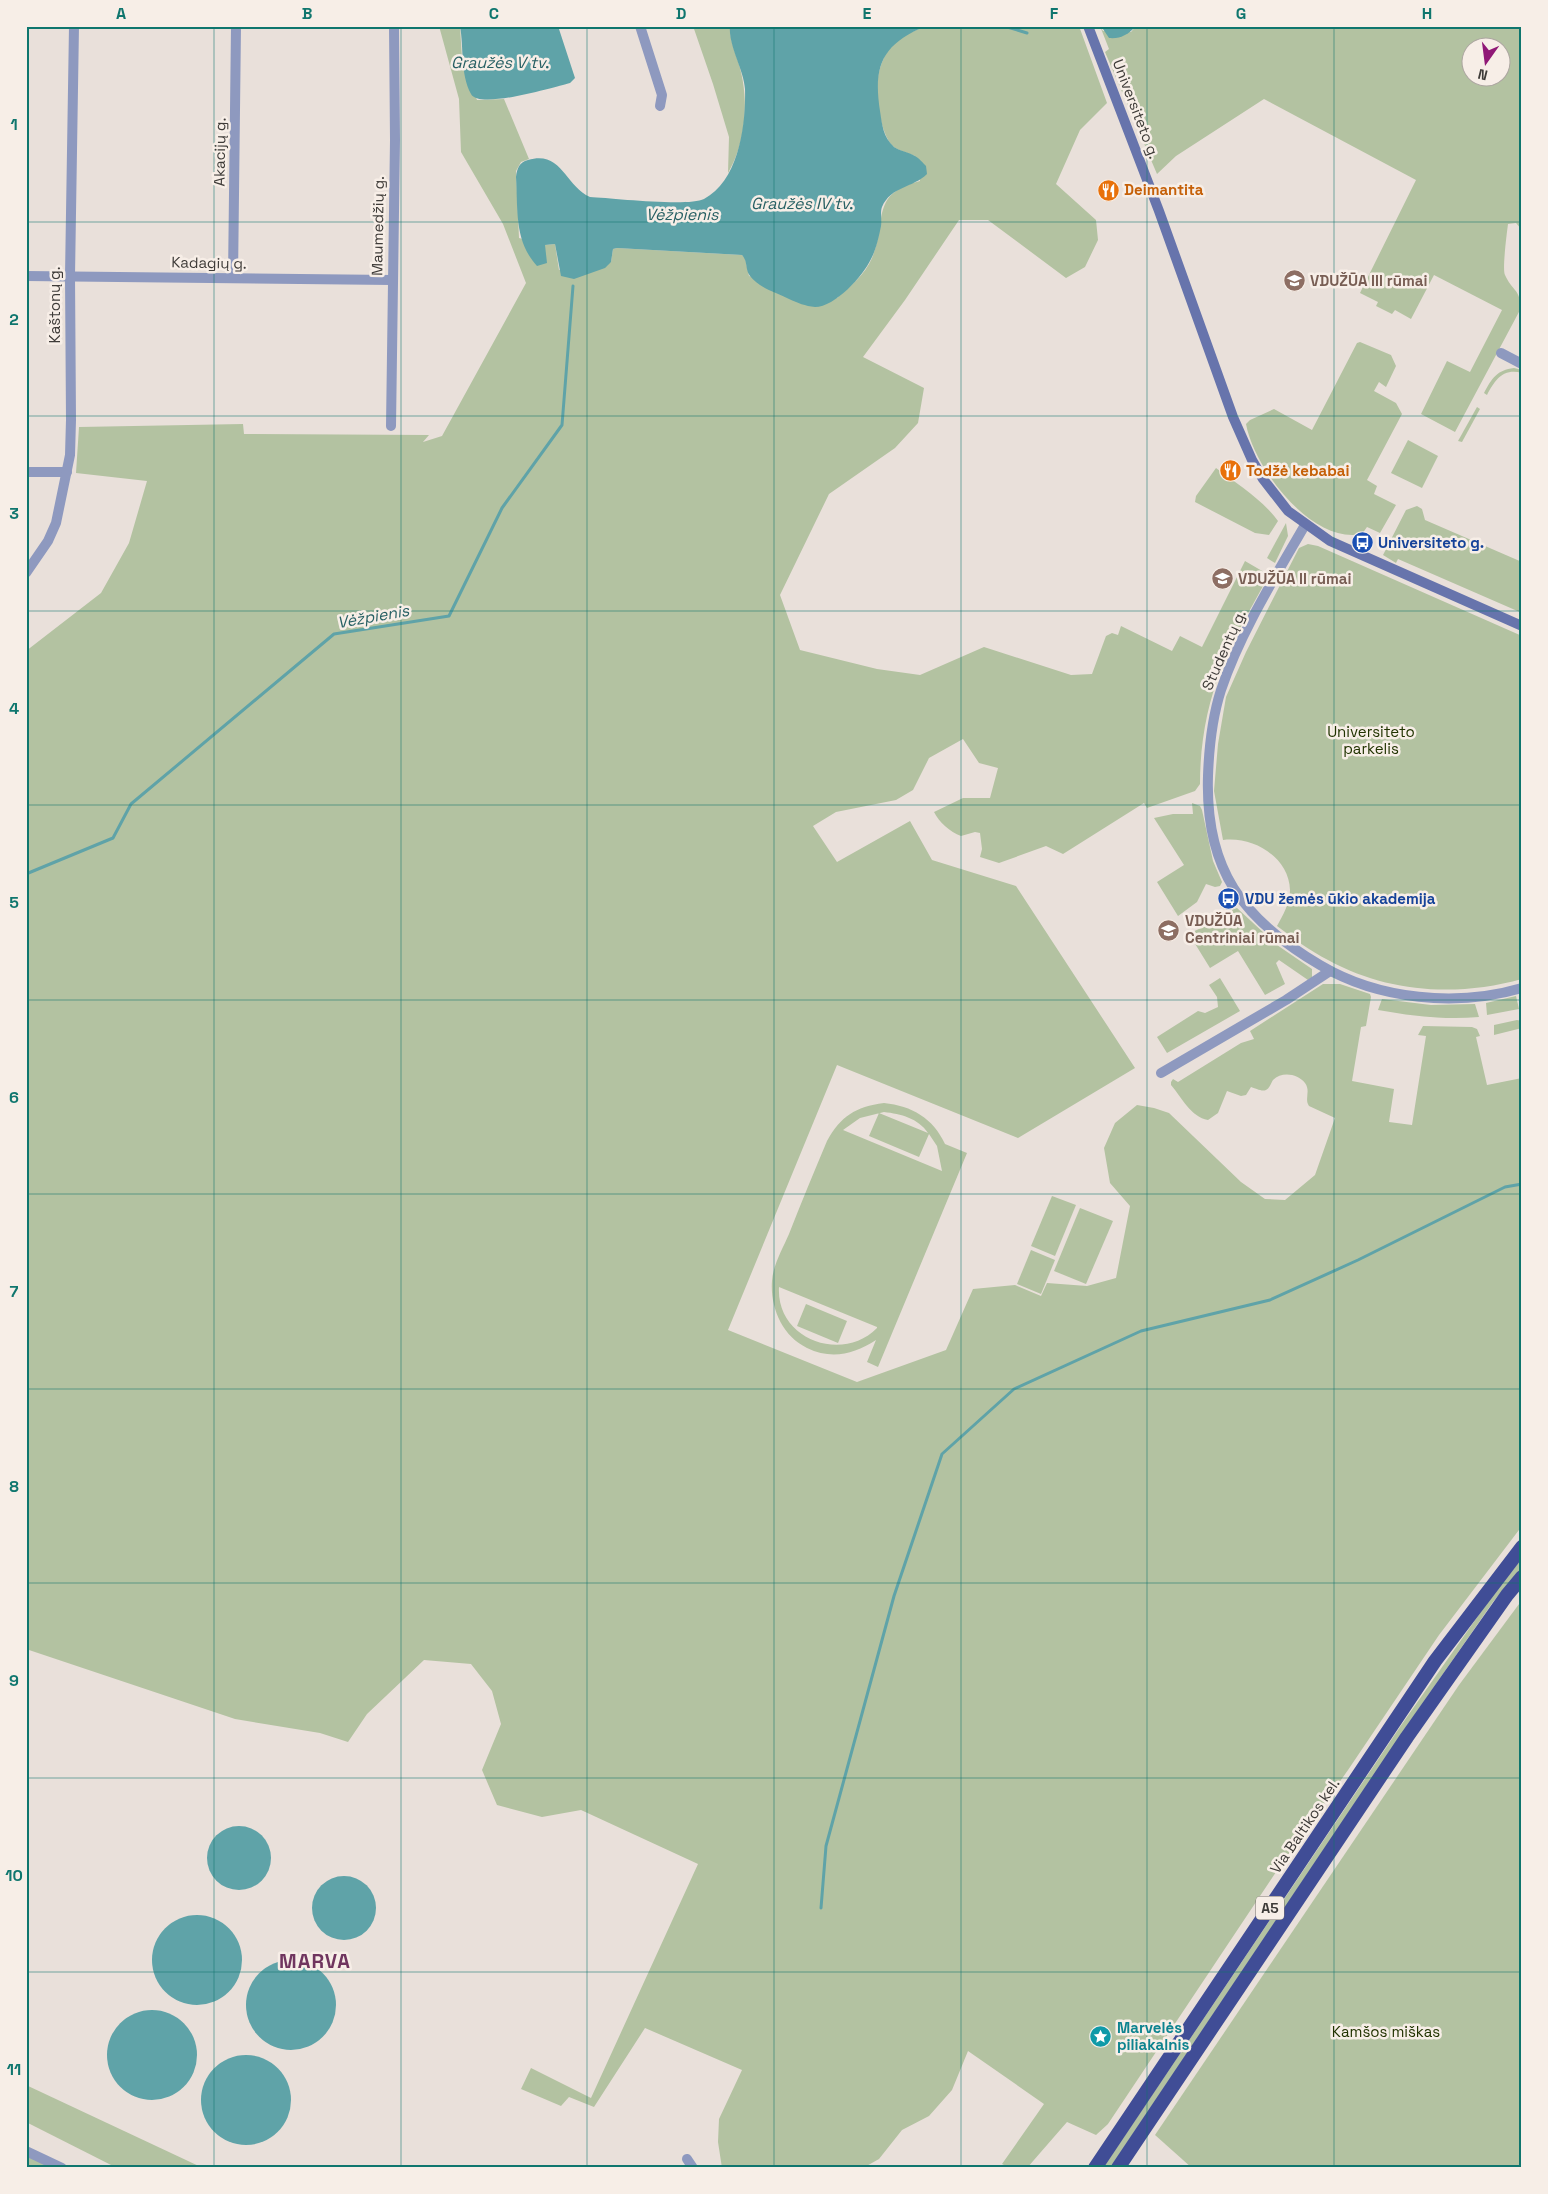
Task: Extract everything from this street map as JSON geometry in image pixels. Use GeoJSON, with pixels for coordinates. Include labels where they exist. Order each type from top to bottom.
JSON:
{"type":"FeatureCollection","features":[{"type":"Feature","properties":{"kind":"highway","name":"Via Baltikos kel."},"geometry":{"type":"LineString","coordinates":[[1095,2168],[1436,1661],[1522,1547]]}},
{"type":"Feature","properties":{"kind":"highway","name":"A5"},"geometry":{"type":"LineString","coordinates":[[1119,2167],[1407,1737],[1478,1635],[1522,1577]]}},
{"type":"Feature","properties":{"kind":"main road","name":"Universiteto g."},"geometry":{"type":"LineString","coordinates":[[1088,26],[1159,211],[1241,437],[1263,479],[1288,511],[1305,525],[1330,541],[1522,626]]}},
{"type":"Feature","properties":{"kind":"street","name":"Kaštonų g."},"geometry":{"type":"LineString","coordinates":[[26,573],[48,541],[56,523],[67,472],[71,420],[70,276],[74,26]]}},
{"type":"Feature","properties":{"kind":"street","name":"Akacijų g."},"geometry":{"type":"LineString","coordinates":[[233,278],[236,26]]}},
{"type":"Feature","properties":{"kind":"street","name":"Maumedžių g."},"geometry":{"type":"LineString","coordinates":[[391,426],[395,140],[394,26]]}},
{"type":"Feature","properties":{"kind":"street"},"geometry":{"type":"LineString","coordinates":[[640,26],[662,95],[660,106]]}},
{"type":"Feature","properties":{"kind":"street","name":"Kadagių g."},"geometry":{"type":"LineString","coordinates":[[26,276],[392,280]]}},
{"type":"Feature","properties":{"kind":"street"},"geometry":{"type":"LineString","coordinates":[[1501,353],[1522,364]]}},
{"type":"Feature","properties":{"kind":"street"},"geometry":{"type":"LineString","coordinates":[[26,472],[67,472]]}},
{"type":"Feature","properties":{"kind":"street","name":"Studentų g."},"geometry":{"type":"LineString","coordinates":[[1305,525],[1250,626],[1221,690],[1213,719],[1209,751],[1207,796],[1217,854],[1225,874],[1249,910],[1300,953],[1330,971],[1378,988],[1438,998],[1480,996],[1522,988]]}},
{"type":"Feature","properties":{"kind":"street"},"geometry":{"type":"LineString","coordinates":[[1161,1073],[1302,990],[1330,971]]}},
{"type":"Feature","properties":{"kind":"street"},"geometry":{"type":"LineString","coordinates":[[26,2151],[62,2168]]}},
{"type":"Feature","properties":{"kind":"green space"},"geometry":{"type":"Polygon","coordinates":[[[439,26],[460,26],[462,59],[477,100],[504,99],[529,159],[521,162],[516,171],[519,238],[545,245],[555,244],[559,270],[611,262],[613,249],[617,248],[742,255],[745,258],[749,276],[837,298],[857,280],[869,264],[877,244],[883,210],[887,201],[893,193],[904,186],[920,181],[915,156],[894,147],[885,134],[882,124],[877,84],[880,68],[892,45],[898,39],[926,26],[1079,26],[1107,103],[1080,130],[1056,184],[1096,220],[1098,240],[1085,267],[1066,278],[988,220],[959,220],[905,300],[863,357],[924,388],[918,423],[895,448],[829,494],[780,595],[800,650],[877,669],[920,675],[984,647],[1071,675],[1092,674],[1106,636],[1112,633],[1118,635],[1121,626],[1172,651],[1180,636],[1202,647],[1245,561],[1269,575],[1233,643],[1212,695],[1205,724],[1200,784],[1195,791],[1147,808],[1144,803],[1063,854],[1046,846],[999,863],[980,857],[982,849],[980,833],[975,832],[961,836],[945,826],[934,812],[963,798],[990,798],[998,768],[979,763],[963,739],[929,758],[913,790],[896,800],[836,812],[813,826],[837,862],[910,821],[932,860],[1016,886],[1135,1068],[1018,1138],[837,1065],[728,1330],[857,1382],[946,1350],[973,1289],[1015,1285],[1041,1296],[1047,1283],[1087,1286],[1116,1278],[1130,1206],[1110,1183],[1104,1148],[1115,1123],[1137,1105],[1169,1113],[1241,1182],[1265,1199],[1285,1200],[1315,1175],[1335,1118],[1309,1106],[1305,1083],[1298,1077],[1281,1075],[1273,1080],[1266,1090],[1251,1087],[1246,1095],[1241,1096],[1227,1091],[1218,1113],[1208,1120],[1192,1111],[1171,1085],[1171,1082],[1173,1079],[1178,1082],[1241,1043],[1254,1039],[1250,1031],[1323,984],[1340,984],[1370,994],[1366,1026],[1361,1027],[1352,1081],[1394,1089],[1389,1122],[1412,1125],[1426,1036],[1418,1035],[1423,1026],[1472,1027],[1477,1029],[1480,1036],[1476,1037],[1487,1085],[1522,1078],[1522,1526],[1439,1635],[1348,1770],[1276,1872],[1108,2124],[1096,2135],[1067,2122],[1027,2168],[1010,2168],[1002,2164],[1044,2104],[968,2051],[952,2090],[929,2116],[902,2130],[879,2159],[863,2168],[722,2168],[718,2142],[719,2119],[742,2070],[645,2028],[594,2107],[569,2097],[561,2106],[521,2089],[531,2068],[591,2098],[698,1864],[581,1810],[542,1817],[497,1805],[482,1770],[501,1724],[492,1691],[471,1664],[424,1660],[367,1714],[348,1742],[320,1733],[235,1719],[26,1649],[26,651],[101,593],[129,543],[147,481],[76,473],[79,427],[243,424],[244,434],[429,435],[423,442],[442,436],[526,283],[503,224],[461,152],[459,99],[439,26]]]}},
{"type":"Feature","properties":{"kind":"green space"},"geometry":{"type":"Polygon","coordinates":[[[693,26],[730,26],[732,42],[740,68],[744,94],[744,122],[739,148],[728,173],[729,137],[693,26]]]}},
{"type":"Feature","properties":{"kind":"green space"},"geometry":{"type":"Polygon","coordinates":[[[1100,26],[1103,31],[1131,32],[1136,26],[1522,26],[1522,230],[1516,223],[1508,224],[1504,266],[1505,275],[1518,294],[1520,310],[1455,432],[1421,414],[1447,361],[1470,372],[1502,310],[1434,275],[1411,319],[1395,310],[1392,314],[1376,306],[1378,302],[1360,293],[1416,180],[1264,99],[1176,156],[1157,174],[1105,52],[1109,49],[1100,26]]]}},
{"type":"Feature","properties":{"kind":"green space"},"geometry":{"type":"Polygon","coordinates":[[[1360,342],[1391,355],[1396,366],[1386,387],[1379,382],[1374,391],[1396,403],[1402,414],[1367,480],[1377,486],[1374,494],[1396,505],[1380,533],[1367,527],[1362,534],[1343,534],[1324,528],[1305,516],[1288,500],[1260,461],[1251,442],[1246,424],[1250,420],[1274,409],[1312,430],[1357,343],[1360,342]]]}},
{"type":"Feature","properties":{"kind":"green space"},"geometry":{"type":"Polygon","coordinates":[[[1514,368],[1522,370],[1522,373],[1510,372],[1500,376],[1487,395],[1484,393],[1499,373],[1514,368]]]}},
{"type":"Feature","properties":{"kind":"green space"},"geometry":{"type":"Polygon","coordinates":[[[1477,407],[1480,409],[1462,442],[1458,441],[1477,407]]]}},
{"type":"Feature","properties":{"kind":"green space"},"geometry":{"type":"Polygon","coordinates":[[[1408,440],[1438,456],[1422,488],[1391,473],[1408,440]]]}},
{"type":"Feature","properties":{"kind":"green space"},"geometry":{"type":"Polygon","coordinates":[[[1216,468],[1241,486],[1272,513],[1278,521],[1269,535],[1255,533],[1195,502],[1196,496],[1216,468]]]}},
{"type":"Feature","properties":{"kind":"green space"},"geometry":{"type":"Polygon","coordinates":[[[1417,506],[1422,509],[1425,520],[1522,562],[1522,613],[1398,559],[1396,563],[1383,555],[1406,510],[1417,506]]]}},
{"type":"Feature","properties":{"kind":"green space"},"geometry":{"type":"Polygon","coordinates":[[[1286,523],[1288,536],[1275,563],[1267,558],[1286,523]]]}},
{"type":"Feature","properties":{"kind":"green space","name":"Universiteto parkelis"},"geometry":{"type":"Polygon","coordinates":[[[1308,544],[1318,546],[1522,636],[1522,979],[1473,988],[1423,989],[1374,979],[1351,971],[1315,953],[1277,926],[1284,913],[1290,890],[1288,878],[1276,859],[1257,845],[1246,841],[1223,840],[1214,791],[1218,744],[1226,697],[1246,652],[1299,548],[1308,544]]]}},
{"type":"Feature","properties":{"kind":"green space"},"geometry":{"type":"Polygon","coordinates":[[[1192,803],[1200,806],[1202,810],[1213,861],[1222,882],[1220,886],[1215,887],[1206,884],[1197,902],[1178,916],[1157,882],[1184,865],[1154,818],[1173,814],[1193,814],[1192,803]]]}},
{"type":"Feature","properties":{"kind":"green space"},"geometry":{"type":"Polygon","coordinates":[[[1237,908],[1277,945],[1312,969],[1312,978],[1308,980],[1279,960],[1276,963],[1285,984],[1265,995],[1238,951],[1210,968],[1189,934],[1210,925],[1233,925],[1232,910],[1237,908]]]}},
{"type":"Feature","properties":{"kind":"green space"},"geometry":{"type":"Polygon","coordinates":[[[1220,978],[1240,1011],[1167,1053],[1157,1037],[1198,1011],[1205,1013],[1218,1007],[1217,997],[1209,985],[1220,978]]]}},
{"type":"Feature","properties":{"kind":"green space"},"geometry":{"type":"Polygon","coordinates":[[[1516,996],[1519,1009],[1487,1015],[1486,1003],[1516,996]]]}},
{"type":"Feature","properties":{"kind":"green space"},"geometry":{"type":"Polygon","coordinates":[[[1382,999],[1431,1005],[1475,1004],[1479,1017],[1428,1017],[1378,1010],[1382,999]]]}},
{"type":"Feature","properties":{"kind":"green space"},"geometry":{"type":"Polygon","coordinates":[[[1517,1020],[1522,1021],[1522,1028],[1494,1035],[1494,1025],[1517,1020]]]}},
{"type":"Feature","properties":{"kind":"green space"},"geometry":{"type":"Polygon","coordinates":[[[884,1103],[912,1110],[928,1120],[945,1144],[967,1153],[878,1367],[867,1362],[876,1340],[859,1349],[843,1354],[816,1352],[798,1343],[779,1320],[772,1291],[776,1263],[827,1141],[832,1132],[850,1114],[884,1103]],[[884,1112],[879,1113],[928,1133],[914,1120],[884,1112]],[[879,1113],[860,1118],[843,1130],[942,1171],[937,1146],[929,1134],[919,1157],[869,1136],[879,1113]],[[779,1287],[781,1305],[788,1321],[800,1332],[814,1340],[830,1344],[847,1344],[863,1338],[877,1328],[779,1287]]]}},
{"type":"Feature","properties":{"kind":"green space"},"geometry":{"type":"Polygon","coordinates":[[[1052,1196],[1076,1205],[1055,1256],[1031,1246],[1052,1196]]]}},
{"type":"Feature","properties":{"kind":"green space"},"geometry":{"type":"Polygon","coordinates":[[[1080,1208],[1113,1221],[1086,1284],[1054,1271],[1080,1208]]]}},
{"type":"Feature","properties":{"kind":"green space"},"geometry":{"type":"Polygon","coordinates":[[[1031,1250],[1055,1260],[1041,1294],[1017,1284],[1031,1250]]]}},
{"type":"Feature","properties":{"kind":"green space"},"geometry":{"type":"Polygon","coordinates":[[[806,1304],[847,1321],[838,1343],[797,1326],[806,1304]]]}},
{"type":"Feature","properties":{"kind":"green space"},"geometry":{"type":"Polygon","coordinates":[[[1522,1558],[1522,1567],[1493,1602],[1406,1727],[1110,2168],[1103,2168],[1402,1724],[1490,1599],[1522,1558]]]}},
{"type":"Feature","properties":{"kind":"green space","name":"Kamšos miškas"},"geometry":{"type":"Polygon","coordinates":[[[1522,1600],[1522,2168],[1192,2168],[1155,2135],[1459,1685],[1522,1600]]]}},
{"type":"Feature","properties":{"kind":"green space"},"geometry":{"type":"Polygon","coordinates":[[[26,2085],[203,2168],[117,2168],[26,2122],[26,2085]]]}},
{"type":"Feature","properties":{"kind":"green space"},"geometry":{"type":"Polygon","coordinates":[[[26,2151],[62,2168],[26,2168],[26,2151]]]}},
{"type":"Feature","properties":{"kind":"water","name":"Graužės V tv."},"geometry":{"type":"Polygon","coordinates":[[[460,26],[558,26],[575,78],[570,83],[518,96],[488,100],[477,98],[471,94],[465,78],[460,26]]]}},
{"type":"Feature","properties":{"kind":"water","name":"Graužės IV tv."},"geometry":{"type":"Polygon","coordinates":[[[730,26],[926,26],[911,33],[890,49],[880,69],[878,95],[881,121],[887,139],[894,147],[919,159],[926,166],[927,174],[897,191],[886,200],[881,209],[881,226],[876,247],[862,274],[848,289],[831,302],[815,307],[795,302],[758,284],[748,274],[742,255],[617,248],[613,249],[611,262],[605,268],[574,279],[561,276],[555,244],[545,245],[547,263],[537,266],[524,246],[517,213],[516,177],[522,162],[539,158],[549,160],[556,164],[582,192],[590,197],[682,202],[704,199],[716,191],[733,166],[742,134],[744,118],[744,82],[731,41],[730,26]]]}},
{"type":"Feature","properties":{"kind":"water"},"geometry":{"type":"Polygon","coordinates":[[[1101,26],[1136,26],[1124,36],[1109,38],[1101,26]]]}},
{"type":"Feature","properties":{"kind":"water"},"geometry":{"type":"Polygon","coordinates":[[[239,1826],[257,1832],[265,1840],[271,1858],[265,1876],[257,1884],[239,1890],[221,1884],[213,1876],[207,1858],[213,1840],[221,1832],[239,1826]]]}},
{"type":"Feature","properties":{"kind":"water"},"geometry":{"type":"Polygon","coordinates":[[[344,1876],[362,1882],[370,1890],[376,1908],[370,1926],[362,1934],[344,1940],[326,1934],[318,1926],[312,1908],[318,1890],[326,1882],[344,1876]]]}},
{"type":"Feature","properties":{"kind":"water"},"geometry":{"type":"Polygon","coordinates":[[[197,1915],[214,1918],[229,1928],[239,1943],[242,1960],[239,1977],[229,1992],[214,2002],[197,2005],[180,2002],[165,1992],[155,1977],[152,1960],[155,1943],[165,1928],[180,1918],[197,1915]]]}},
{"type":"Feature","properties":{"kind":"water"},"geometry":{"type":"Polygon","coordinates":[[[291,1960],[308,1963],[323,1973],[333,1988],[336,2005],[333,2022],[323,2037],[308,2047],[291,2050],[274,2047],[259,2037],[249,2022],[246,2005],[249,1988],[259,1973],[274,1963],[291,1960]]]}},
{"type":"Feature","properties":{"kind":"water"},"geometry":{"type":"Polygon","coordinates":[[[152,2010],[169,2013],[184,2023],[194,2038],[197,2055],[194,2072],[184,2087],[169,2097],[152,2100],[135,2097],[120,2087],[110,2072],[107,2055],[110,2038],[120,2023],[135,2013],[152,2010]]]}},
{"type":"Feature","properties":{"kind":"water"},"geometry":{"type":"Polygon","coordinates":[[[246,2055],[263,2058],[278,2068],[288,2083],[291,2100],[288,2117],[278,2132],[263,2142],[246,2145],[229,2142],[214,2132],[204,2117],[201,2100],[204,2083],[214,2068],[229,2058],[246,2055]]]}},
{"type":"Feature","properties":{"kind":"waterway","name":"Vėžpienis"},"geometry":{"type":"LineString","coordinates":[[1004,26],[1027,33]]}},
{"type":"Feature","properties":{"kind":"waterway","name":"Vėžpienis"},"geometry":{"type":"LineString","coordinates":[[26,874],[113,838],[131,804],[334,634],[449,616],[502,508],[562,425],[573,286]]}},
{"type":"Feature","properties":{"kind":"waterway"},"geometry":{"type":"LineString","coordinates":[[821,1908],[826,1846],[894,1596],[942,1454],[1014,1389],[1141,1331],[1270,1300],[1358,1260],[1505,1187],[1522,1184]]}},
{"type":"Feature","properties":{"kind":"place","name":"Deimantita"},"geometry":{"type":"Point","coordinates":[1108,190]}},
{"type":"Feature","properties":{"kind":"place","name":"VDUŽŪA III rūmai"},"geometry":{"type":"Point","coordinates":[1294,281]}},
{"type":"Feature","properties":{"kind":"place","name":"Todžė kebabai"},"geometry":{"type":"Point","coordinates":[1230,471]}},
{"type":"Feature","properties":{"kind":"place","name":"Universiteto g."},"geometry":{"type":"Point","coordinates":[1362,543]}},
{"type":"Feature","properties":{"kind":"place","name":"VDUŽŪA II rūmai"},"geometry":{"type":"Point","coordinates":[1222,579]}},
{"type":"Feature","properties":{"kind":"place","name":"VDU žemės ūkio akademija"},"geometry":{"type":"Point","coordinates":[1229,899]}},
{"type":"Feature","properties":{"kind":"place","name":"VDUŽŪA Centriniai rūmai"},"geometry":{"type":"Point","coordinates":[1169,930]}},
{"type":"Feature","properties":{"kind":"place","name":"Marvelės piliakalnis"},"geometry":{"type":"Point","coordinates":[1101,2037]}},
{"type":"Feature","properties":{"kind":"district","name":"MARVA"},"geometry":{"type":"Point","coordinates":[315,1961]}}]}
